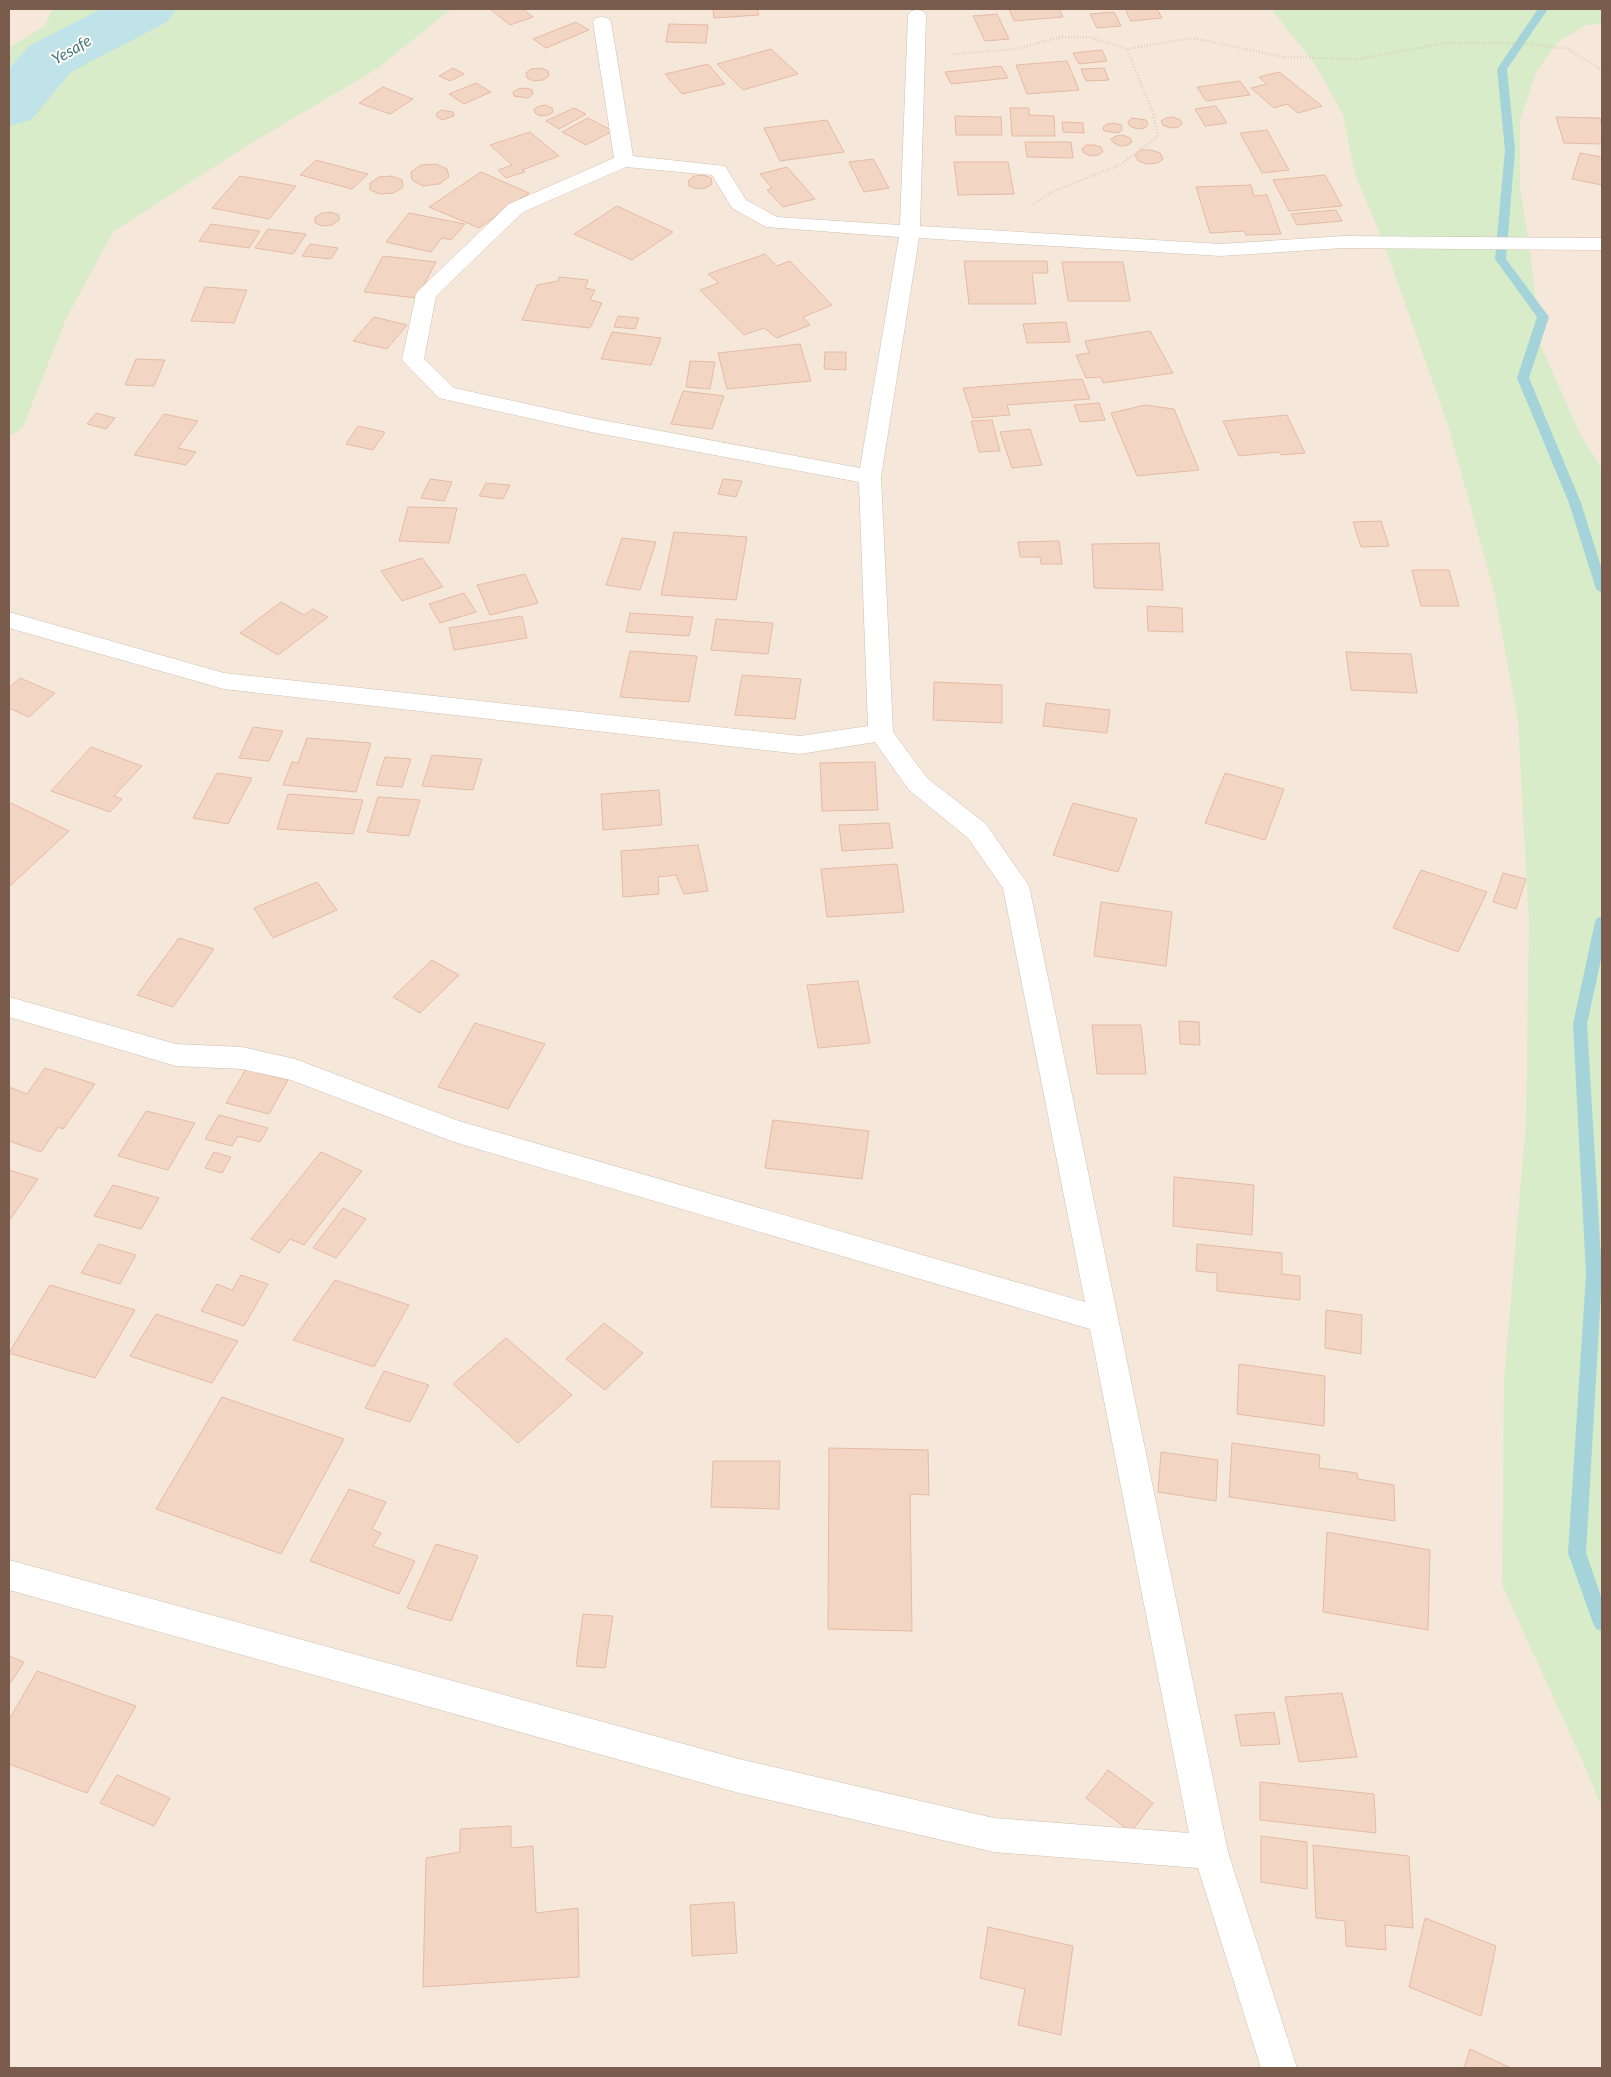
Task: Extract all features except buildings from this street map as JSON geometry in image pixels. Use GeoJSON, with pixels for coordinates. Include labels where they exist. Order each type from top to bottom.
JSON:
{"type":"FeatureCollection","features":[{"type":"Feature","properties":{"kind":"street"},"geometry":{"type":"LineString","coordinates":[[917,15],[910,232],[870,477],[881,733],[918,784],[977,831],[1016,886],[1210,1852],[1279,2068]]}},
{"type":"Feature","properties":{"kind":"street"},"geometry":{"type":"LineString","coordinates":[[602,22],[624,161]]}},
{"type":"Feature","properties":{"kind":"street"},"geometry":{"type":"LineString","coordinates":[[870,477],[591,425],[447,393],[413,360],[426,294],[516,208],[624,161],[718,170],[739,204],[773,223],[1221,250],[1343,242],[1602,244]]}},
{"type":"Feature","properties":{"kind":"street"},"geometry":{"type":"LineString","coordinates":[[9,620],[224,681],[800,745],[881,733]]}},
{"type":"Feature","properties":{"kind":"street"},"geometry":{"type":"LineString","coordinates":[[9,1007],[176,1054],[242,1058],[295,1070],[454,1131],[1103,1320]]}},
{"type":"Feature","properties":{"kind":"street"},"geometry":{"type":"LineString","coordinates":[[9,1575],[739,1776],[994,1835],[1210,1852]]}},
{"type":"Feature","properties":{"kind":"path"},"geometry":{"type":"LineString","coordinates":[[915,58],[1015,49],[1061,37],[1089,37],[1127,48],[1192,38],[1284,57],[1359,59],[1446,43],[1521,43],[1568,50],[1602,70]]}},
{"type":"Feature","properties":{"kind":"path"},"geometry":{"type":"LineString","coordinates":[[982,236],[1054,191],[1120,165],[1158,136],[1153,113],[1127,48]]}},
{"type":"Feature","properties":{"kind":"shaded area"},"geometry":{"type":"Polygon","coordinates":[[[9,9],[1602,9],[1602,2068],[9,2068],[9,9]]]}},
{"type":"Feature","properties":{"kind":"green space"},"geometry":{"type":"Polygon","coordinates":[[[53,9],[451,9],[377,69],[248,145],[113,232],[66,319],[22,429],[9,436],[9,48],[44,26],[53,9]]]}},
{"type":"Feature","properties":{"kind":"green space"},"geometry":{"type":"Polygon","coordinates":[[[1271,9],[1602,9],[1602,24],[1586,25],[1558,42],[1536,72],[1520,121],[1520,186],[1530,250],[1541,346],[1580,434],[1602,468],[1602,1809],[1587,1771],[1502,1585],[1504,1381],[1526,1122],[1529,923],[1518,721],[1495,596],[1448,425],[1384,244],[1355,174],[1343,115],[1315,64],[1271,9]]]}},
{"type":"Feature","properties":{"kind":"waterway","name":"Yesafe"},"geometry":{"type":"LineString","coordinates":[[9,107],[50,59],[146,9]]}},
{"type":"Feature","properties":{"kind":"waterway"},"geometry":{"type":"LineString","coordinates":[[1543,9],[1502,69],[1510,150],[1500,259],[1543,317],[1523,378],[1575,503],[1602,589]]}},
{"type":"Feature","properties":{"kind":"waterway"},"geometry":{"type":"LineString","coordinates":[[1602,922],[1580,1024],[1594,1274],[1577,1553],[1602,1623]]}}]}
